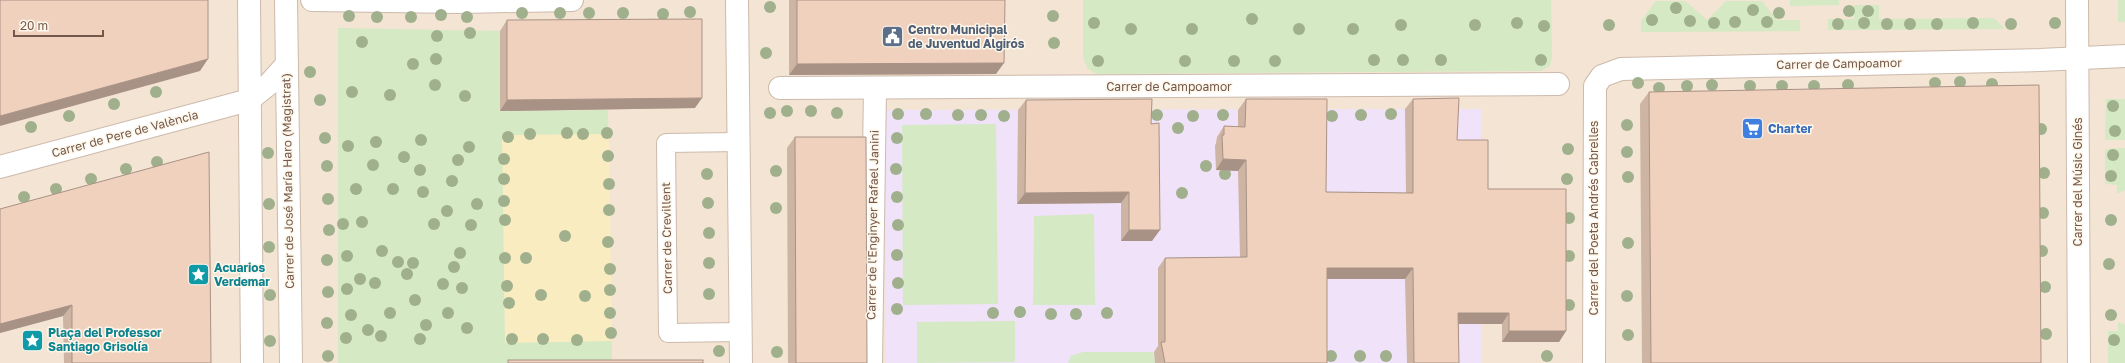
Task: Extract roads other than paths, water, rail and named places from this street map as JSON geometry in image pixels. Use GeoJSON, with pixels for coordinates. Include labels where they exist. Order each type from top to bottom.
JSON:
{"type":"FeatureCollection","features":[{"type":"Feature","properties":{"kind":"street"},"geometry":{"type":"LineString","coordinates":[[249,0],[252,363]]}},
{"type":"Feature","properties":{"kind":"street","name":"Carrer de José María Haro (Magistrat)"},"geometry":{"type":"LineString","coordinates":[[286,0],[291,363]]}},
{"type":"Feature","properties":{"kind":"street"},"geometry":{"type":"LineString","coordinates":[[312,0],[460,2],[572,0]]}},
{"type":"Feature","properties":{"kind":"street"},"geometry":{"type":"LineString","coordinates":[[737,0],[741,363]]}},
{"type":"Feature","properties":{"kind":"street","name":"Carrer del Músic Ginés"},"geometry":{"type":"LineString","coordinates":[[2077,0],[2079,363]]}},
{"type":"Feature","properties":{"kind":"street","name":"Carrer de Campoamor"},"geometry":{"type":"LineString","coordinates":[[1602,76],[1621,69],[2077,59],[2125,56]]}},
{"type":"Feature","properties":{"kind":"street"},"geometry":{"type":"LineString","coordinates":[[249,100],[269,84],[287,64]]}},
{"type":"Feature","properties":{"kind":"street","name":"Carrer del Poeta Andrés Cabrelles"},"geometry":{"type":"LineString","coordinates":[[1594,363],[1595,86],[1602,76]]}},
{"type":"Feature","properties":{"kind":"street","name":"Carrer de Campoamor"},"geometry":{"type":"LineString","coordinates":[[780,88],[1558,84]]}},
{"type":"Feature","properties":{"kind":"street","name":"Carrer de l'Enginyer Rafael Janini"},"geometry":{"type":"LineString","coordinates":[[872,363],[875,88]]}},
{"type":"Feature","properties":{"kind":"street","name":"Carrer de Pere de València"},"geometry":{"type":"LineString","coordinates":[[0,167],[249,100]]}},
{"type":"Feature","properties":{"kind":"lane","name":"Carrer de Crevillent"},"geometry":{"type":"LineString","coordinates":[[738,142],[666,143],[667,309],[668,333],[740,332]]}},
{"type":"Feature","properties":{"kind":"place","name":"Centro Municipal de Juventud Algirós"},"geometry":{"type":"Point","coordinates":[893,37]}},
{"type":"Feature","properties":{"kind":"place","name":"Charter"},"geometry":{"type":"Point","coordinates":[1753,129]}},
{"type":"Feature","properties":{"kind":"place","name":"Acuarios Verdemar"},"geometry":{"type":"Point","coordinates":[199,275]}},
{"type":"Feature","properties":{"kind":"place","name":"Plaça del Professor Santiago Grisolía"},"geometry":{"type":"Point","coordinates":[32,340]}}]}
